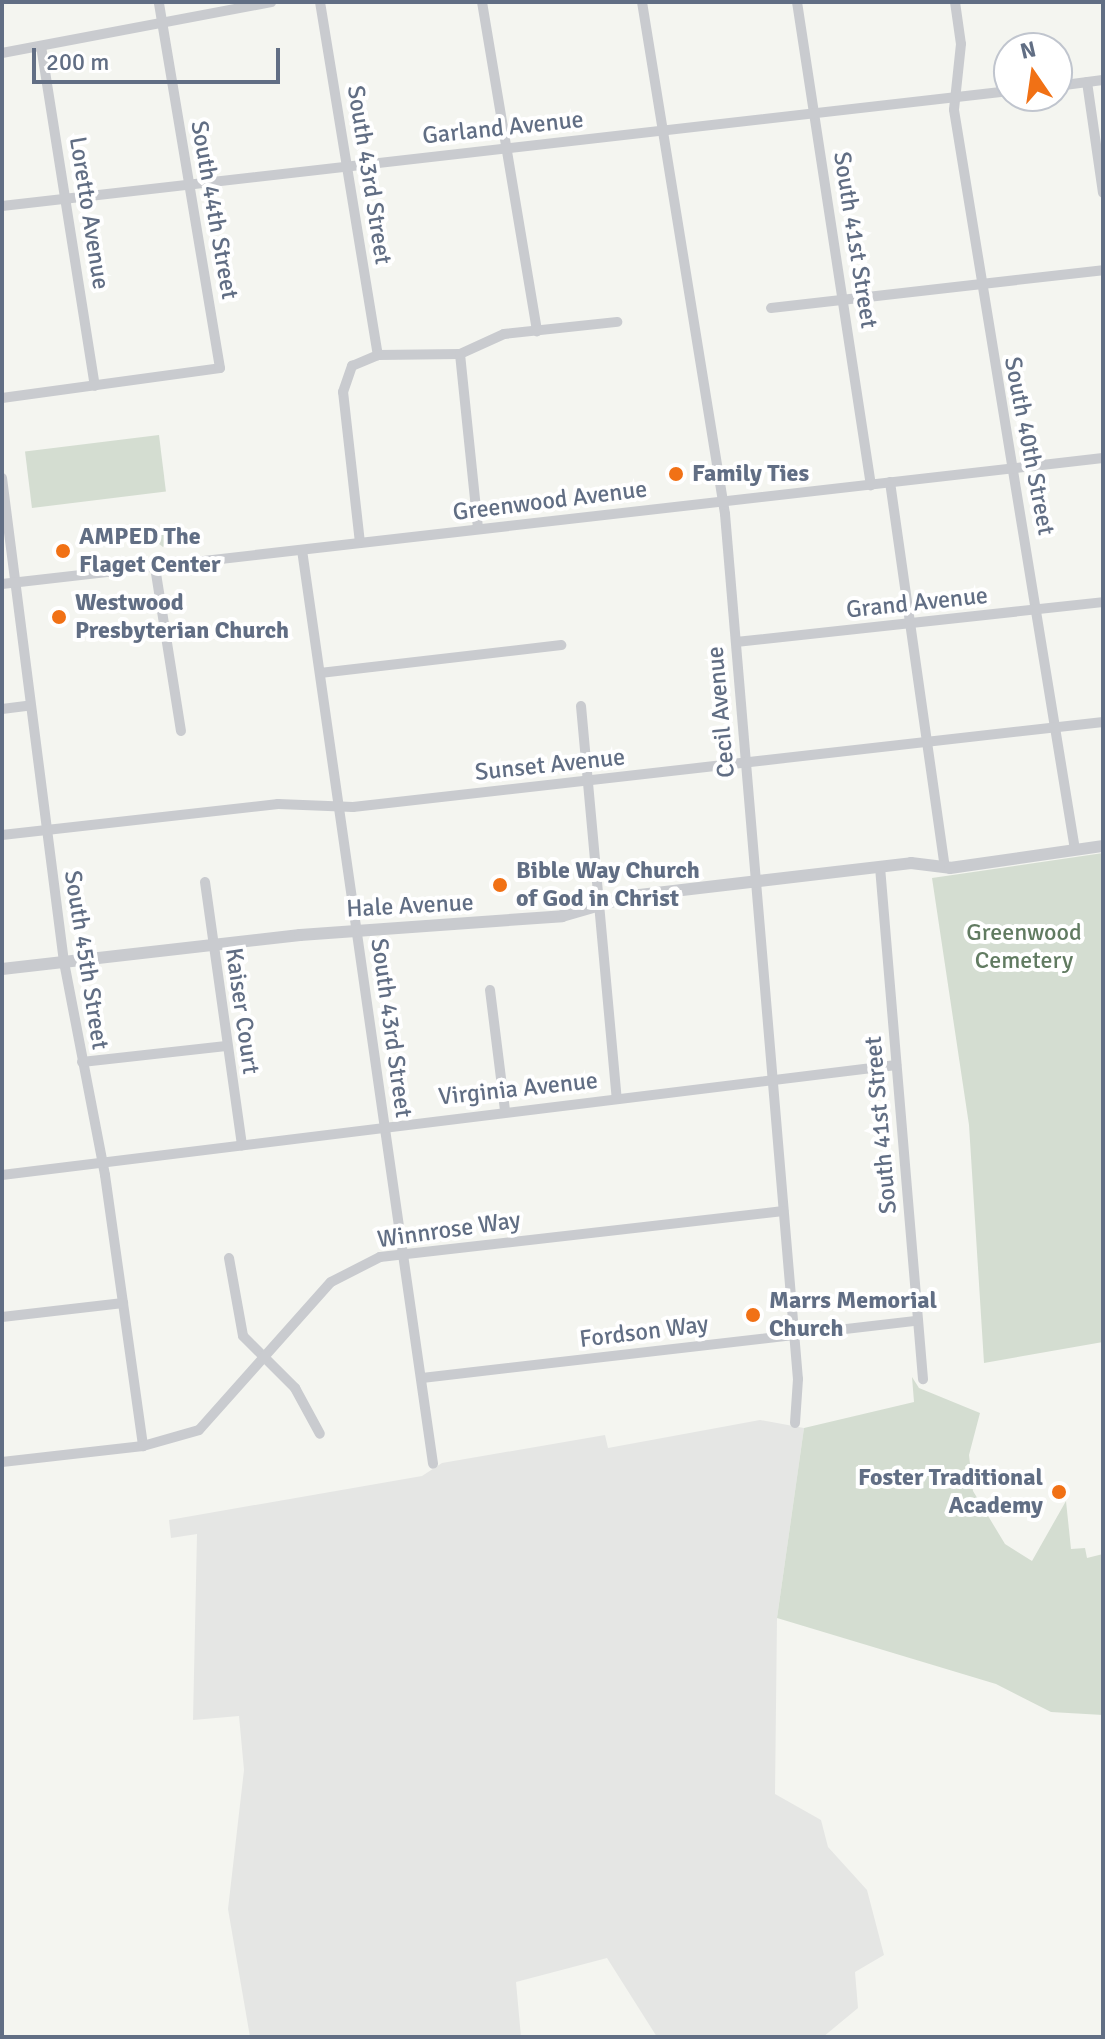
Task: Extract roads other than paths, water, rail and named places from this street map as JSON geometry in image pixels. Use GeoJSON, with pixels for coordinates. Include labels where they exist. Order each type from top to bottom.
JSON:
{"type":"FeatureCollection","features":[{"type":"Feature","properties":{"kind":"street","name":"South 44th Street"},"geometry":{"type":"LineString","coordinates":[[95,386],[213,372],[220,366],[159,2]]}},
{"type":"Feature","properties":{"kind":"street"},"geometry":{"type":"LineString","coordinates":[[2,53],[271,2]]}},
{"type":"Feature","properties":{"kind":"street","name":"South 43rd Street"},"geometry":{"type":"LineString","coordinates":[[320,2],[378,355]]}},
{"type":"Feature","properties":{"kind":"street"},"geometry":{"type":"LineString","coordinates":[[482,2],[537,331]]}},
{"type":"Feature","properties":{"kind":"street","name":"Cecil Avenue"},"geometry":{"type":"LineString","coordinates":[[642,2],[723,502],[793,1336],[795,1423]]}},
{"type":"Feature","properties":{"kind":"street","name":"South 41st Street"},"geometry":{"type":"LineString","coordinates":[[797,2],[871,485]]}},
{"type":"Feature","properties":{"kind":"street","name":"South 40th Street"},"geometry":{"type":"LineString","coordinates":[[955,2],[961,44],[954,97],[980,285],[1039,609],[1075,850]]}},
{"type":"Feature","properties":{"kind":"street","name":"Loretto Avenue"},"geometry":{"type":"LineString","coordinates":[[41,46],[95,386]]}},
{"type":"Feature","properties":{"kind":"street"},"geometry":{"type":"LineString","coordinates":[[1073,84],[1103,80]]}},
{"type":"Feature","properties":{"kind":"street"},"geometry":{"type":"LineString","coordinates":[[1087,82],[1103,193]]}},
{"type":"Feature","properties":{"kind":"street","name":"Garland Avenue"},"geometry":{"type":"LineString","coordinates":[[2,206],[993,93]]}},
{"type":"Feature","properties":{"kind":"street"},"geometry":{"type":"LineString","coordinates":[[771,308],[1103,270]]}},
{"type":"Feature","properties":{"kind":"street"},"geometry":{"type":"LineString","coordinates":[[360,543],[343,392],[348,370],[378,355],[460,354],[504,334],[617,322]]}},
{"type":"Feature","properties":{"kind":"street"},"geometry":{"type":"LineString","coordinates":[[460,354],[478,529]]}},
{"type":"Feature","properties":{"kind":"street"},"geometry":{"type":"LineString","coordinates":[[2,398],[95,386]]}},
{"type":"Feature","properties":{"kind":"street","name":"Greenwood Avenue"},"geometry":{"type":"LineString","coordinates":[[6,584],[1103,458]]}},
{"type":"Feature","properties":{"kind":"street","name":"South 45th Street"},"geometry":{"type":"LineString","coordinates":[[2,478],[6,584],[28,706],[64,962],[101,1164],[143,1446]]}},
{"type":"Feature","properties":{"kind":"street"},"geometry":{"type":"LineString","coordinates":[[890,482],[945,868]]}},
{"type":"Feature","properties":{"kind":"street","name":"South 43rd Street"},"geometry":{"type":"LineString","coordinates":[[302,550],[433,1464]]}},
{"type":"Feature","properties":{"kind":"street"},"geometry":{"type":"LineString","coordinates":[[155,567],[181,731]]}},
{"type":"Feature","properties":{"kind":"street","name":"Grand Avenue"},"geometry":{"type":"LineString","coordinates":[[736,642],[1103,602]]}},
{"type":"Feature","properties":{"kind":"street"},"geometry":{"type":"LineString","coordinates":[[320,673],[561,645]]}},
{"type":"Feature","properties":{"kind":"street"},"geometry":{"type":"LineString","coordinates":[[2,709],[28,706]]}},
{"type":"Feature","properties":{"kind":"street"},"geometry":{"type":"LineString","coordinates":[[581,706],[597,907],[617,1098]]}},
{"type":"Feature","properties":{"kind":"street","name":"Sunset Avenue"},"geometry":{"type":"LineString","coordinates":[[2,835],[278,804],[339,806],[586,781],[1103,722]]}},
{"type":"Feature","properties":{"kind":"street","name":"Hale Avenue"},"geometry":{"type":"LineString","coordinates":[[2,969],[597,907],[755,882],[880,867],[945,868],[1103,846]]}},
{"type":"Feature","properties":{"kind":"street","name":"South 41st Street"},"geometry":{"type":"LineString","coordinates":[[880,867],[923,1379]]}},
{"type":"Feature","properties":{"kind":"street","name":"Kaiser Court"},"geometry":{"type":"LineString","coordinates":[[205,882],[242,1145]]}},
{"type":"Feature","properties":{"kind":"street"},"geometry":{"type":"LineString","coordinates":[[490,990],[505,1111]]}},
{"type":"Feature","properties":{"kind":"street"},"geometry":{"type":"LineString","coordinates":[[82,1062],[226,1046]]}},
{"type":"Feature","properties":{"kind":"street","name":"Virginia Avenue"},"geometry":{"type":"LineString","coordinates":[[2,1175],[896,1065]]}},
{"type":"Feature","properties":{"kind":"street","name":"Winnrose Way"},"geometry":{"type":"LineString","coordinates":[[2,1462],[143,1446],[209,1424],[344,1272],[403,1254],[783,1211]]}},
{"type":"Feature","properties":{"kind":"street"},"geometry":{"type":"LineString","coordinates":[[229,1258],[239,1327],[295,1388],[320,1434]]}},
{"type":"Feature","properties":{"kind":"street"},"geometry":{"type":"LineString","coordinates":[[2,1317],[123,1303]]}},
{"type":"Feature","properties":{"kind":"street","name":"Fordson Way"},"geometry":{"type":"LineString","coordinates":[[422,1378],[918,1321]]}},
{"type":"Feature","properties":{"kind":"place","name":"Family Ties"},"geometry":{"type":"Point","coordinates":[676,474]}},
{"type":"Feature","properties":{"kind":"place","name":"AMPED The Flaget Center"},"geometry":{"type":"Point","coordinates":[63,551]}},
{"type":"Feature","properties":{"kind":"place","name":"Westwood Presbyterian Church"},"geometry":{"type":"Point","coordinates":[59,617]}},
{"type":"Feature","properties":{"kind":"place","name":"Bible Way Church of God in Christ"},"geometry":{"type":"Point","coordinates":[500,885]}},
{"type":"Feature","properties":{"kind":"place","name":"Marrs Memorial Church"},"geometry":{"type":"Point","coordinates":[753,1315]}},
{"type":"Feature","properties":{"kind":"place","name":"Foster Traditional Academy"},"geometry":{"type":"Point","coordinates":[1059,1492]}},
{"type":"Feature","properties":{"kind":"park label","name":"Greenwood Cemetery"},"geometry":{"type":"Point","coordinates":[1024,947]}}]}
